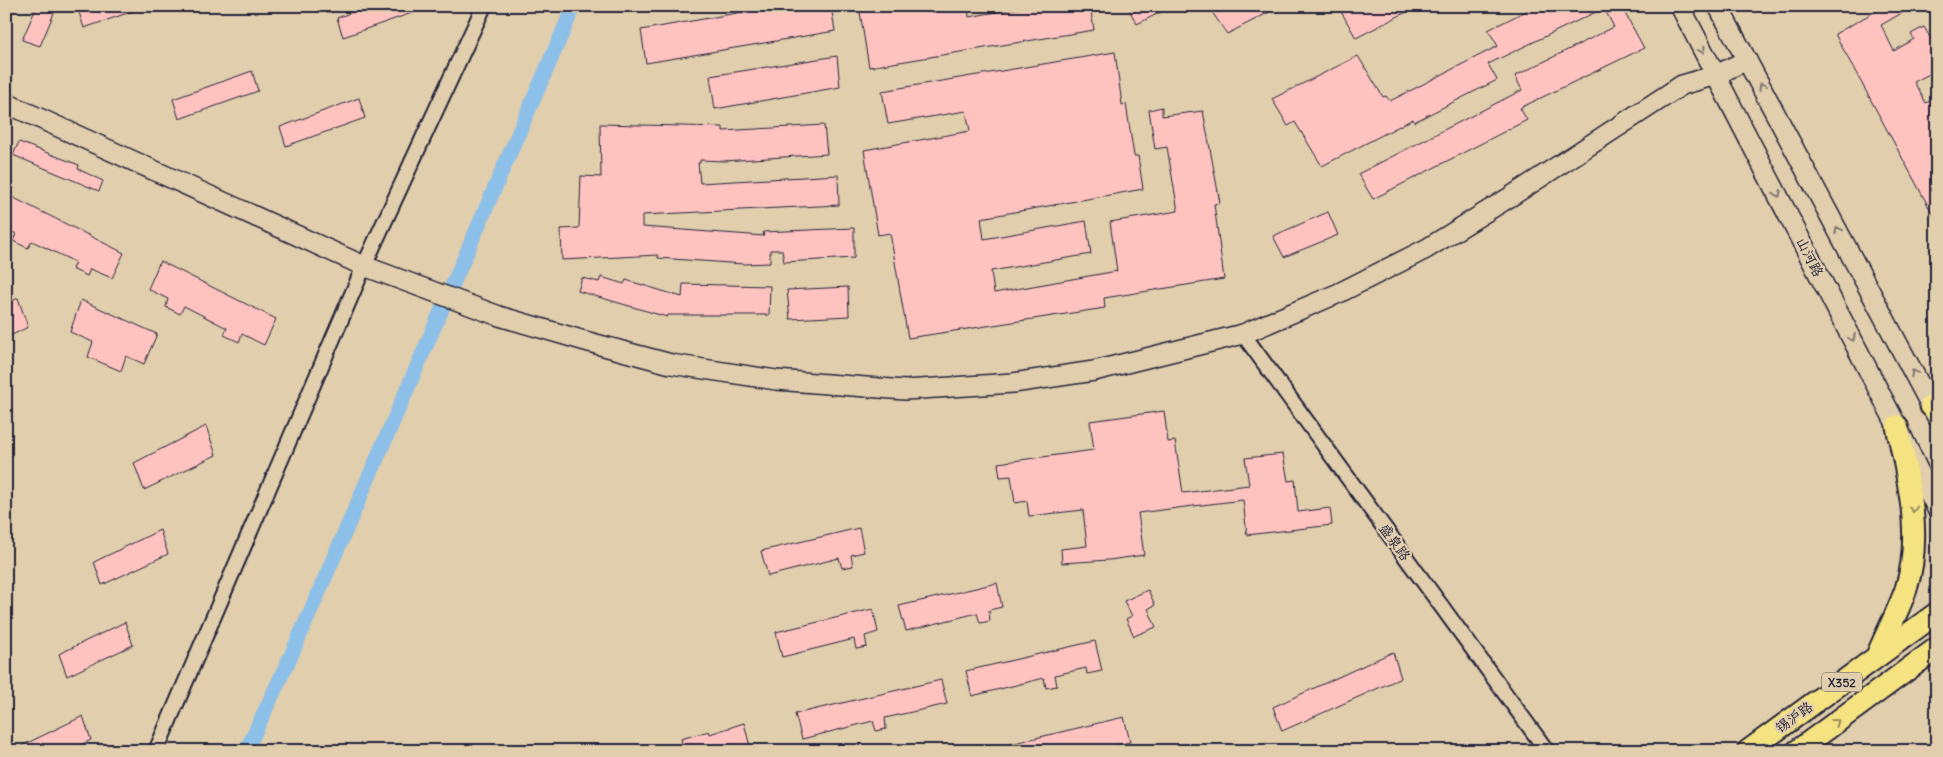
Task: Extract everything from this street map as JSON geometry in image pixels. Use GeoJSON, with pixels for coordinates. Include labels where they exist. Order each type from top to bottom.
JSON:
{"type":"FeatureCollection","features":[{"type":"Feature","properties":{"kind":"main road"},"geometry":{"type":"LineString","coordinates":[[1877,656],[1906,589],[1912,558],[1913,501],[1897,426]]}},
{"type":"Feature","properties":{"kind":"main road","name":"锡沪路"},"geometry":{"type":"LineString","coordinates":[[1748,751],[1937,613]]}},
{"type":"Feature","properties":{"kind":"main road","name":"锡沪路"},"geometry":{"type":"LineString","coordinates":[[1797,751],[1937,648]]}},
{"type":"Feature","properties":{"kind":"street"},"geometry":{"type":"LineString","coordinates":[[156,751],[364,266],[484,6]]}},
{"type":"Feature","properties":{"kind":"street","name":"山河路"},"geometry":{"type":"LineString","coordinates":[[1680,6],[1897,426],[1937,510]]}},
{"type":"Feature","properties":{"kind":"street"},"geometry":{"type":"LineString","coordinates":[[1718,6],[1935,411]]}},
{"type":"Feature","properties":{"kind":"street"},"geometry":{"type":"LineString","coordinates":[[6,103],[364,266],[499,316],[672,364],[776,380],[905,390],[1013,383],[1094,371],[1243,334],[1339,293],[1426,249],[1510,197],[1682,85],[1716,75],[1747,60]]}},
{"type":"Feature","properties":{"kind":"street","name":"盛泉路"},"geometry":{"type":"LineString","coordinates":[[1243,334],[1547,751]]}},
{"type":"Feature","properties":{"kind":"path"},"geometry":{"type":"LineString","coordinates":[[6,16],[10,6]]}},
{"type":"Feature","properties":{"kind":"building"},"geometry":{"type":"Polygon","coordinates":[[[37,6],[57,6],[40,46],[22,40],[37,6]]]}},
{"type":"Feature","properties":{"kind":"building"},"geometry":{"type":"Polygon","coordinates":[[[85,6],[141,6],[142,8],[84,28],[78,9],[85,6]]]}},
{"type":"Feature","properties":{"kind":"building"},"geometry":{"type":"Polygon","coordinates":[[[368,6],[425,6],[426,8],[343,37],[337,18],[368,6]]]}},
{"type":"Feature","properties":{"kind":"building"},"geometry":{"type":"Polygon","coordinates":[[[777,6],[831,6],[835,31],[646,63],[641,30],[777,6]]]}},
{"type":"Feature","properties":{"kind":"building"},"geometry":{"type":"Polygon","coordinates":[[[859,6],[968,6],[969,17],[1030,6],[1090,6],[1094,30],[869,67],[859,6]]]}},
{"type":"Feature","properties":{"kind":"building"},"geometry":{"type":"Polygon","coordinates":[[[1127,6],[1173,6],[1137,24],[1127,6]]]}},
{"type":"Feature","properties":{"kind":"building"},"geometry":{"type":"Polygon","coordinates":[[[1223,6],[1281,6],[1227,34],[1212,12],[1223,6]]]}},
{"type":"Feature","properties":{"kind":"building"},"geometry":{"type":"Polygon","coordinates":[[[1338,6],[1418,6],[1356,38],[1338,6]]]}},
{"type":"Feature","properties":{"kind":"building"},"geometry":{"type":"Polygon","coordinates":[[[1536,6],[1621,6],[1644,48],[1520,108],[1527,120],[1373,199],[1358,174],[1522,90],[1515,76],[1614,27],[1604,8],[1488,64],[1497,80],[1414,122],[1413,119],[1322,166],[1295,122],[1288,126],[1272,99],[1358,56],[1383,97],[1386,96],[1390,101],[1498,46],[1488,30],[1536,6]]]}},
{"type":"Feature","properties":{"kind":"building"},"geometry":{"type":"Polygon","coordinates":[[[1885,6],[1914,6],[1881,25],[1894,51],[1914,39],[1911,34],[1924,27],[1937,49],[1937,70],[1914,82],[1926,103],[1937,97],[1937,222],[1835,34],[1885,6]]]}},
{"type":"Feature","properties":{"kind":"building"},"geometry":{"type":"Polygon","coordinates":[[[1115,52],[1122,105],[1126,104],[1134,156],[1138,156],[1143,189],[981,218],[984,239],[1086,221],[1091,254],[991,271],[994,293],[1117,271],[1110,222],[1178,211],[1167,147],[1155,149],[1149,110],[1162,107],[1162,116],[1203,111],[1220,203],[1214,204],[1224,279],[1104,298],[1105,308],[908,338],[890,233],[878,235],[864,150],[970,131],[966,111],[888,124],[882,91],[1115,52]]]}},
{"type":"Feature","properties":{"kind":"building"},"geometry":{"type":"Polygon","coordinates":[[[837,56],[840,87],[715,109],[710,76],[837,56]]]}},
{"type":"Feature","properties":{"kind":"building"},"geometry":{"type":"Polygon","coordinates":[[[252,71],[258,91],[179,119],[173,99],[252,71]]]}},
{"type":"Feature","properties":{"kind":"building"},"geometry":{"type":"Polygon","coordinates":[[[359,98],[365,118],[286,146],[280,127],[359,98]]]}},
{"type":"Feature","properties":{"kind":"building"},"geometry":{"type":"Polygon","coordinates":[[[600,124],[723,127],[723,131],[824,125],[827,154],[724,161],[700,160],[700,163],[698,163],[700,183],[838,175],[839,205],[642,215],[642,227],[764,236],[763,232],[854,228],[854,258],[784,262],[782,250],[770,250],[770,263],[744,264],[658,258],[658,255],[562,260],[561,229],[579,228],[581,176],[601,177],[600,124]]]}},
{"type":"Feature","properties":{"kind":"building"},"geometry":{"type":"Polygon","coordinates":[[[19,142],[79,165],[78,169],[103,181],[99,191],[13,155],[19,142]]]}},
{"type":"Feature","properties":{"kind":"building"},"geometry":{"type":"Polygon","coordinates":[[[6,194],[124,253],[112,278],[90,269],[87,276],[72,269],[75,262],[32,241],[28,248],[13,241],[16,234],[6,228],[6,194]]]}},
{"type":"Feature","properties":{"kind":"building"},"geometry":{"type":"Polygon","coordinates":[[[1328,212],[1338,235],[1284,257],[1273,236],[1328,212]]]}},
{"type":"Feature","properties":{"kind":"building"},"geometry":{"type":"Polygon","coordinates":[[[160,261],[276,319],[264,345],[242,334],[239,342],[224,335],[227,328],[184,306],[180,314],[166,307],[168,299],[148,289],[160,261]]]}},
{"type":"Feature","properties":{"kind":"building"},"geometry":{"type":"Polygon","coordinates":[[[601,277],[624,284],[626,280],[682,297],[683,284],[770,286],[769,315],[668,315],[667,317],[578,291],[582,278],[599,282],[601,277]]]}},
{"type":"Feature","properties":{"kind":"building"},"geometry":{"type":"Polygon","coordinates":[[[848,287],[849,316],[790,319],[787,290],[848,287]]]}},
{"type":"Feature","properties":{"kind":"building"},"geometry":{"type":"Polygon","coordinates":[[[18,298],[28,327],[6,338],[6,304],[18,298]]]}},
{"type":"Feature","properties":{"kind":"building"},"geometry":{"type":"Polygon","coordinates":[[[81,300],[157,334],[144,364],[126,356],[121,371],[88,357],[93,342],[70,332],[81,300]]]}},
{"type":"Feature","properties":{"kind":"building"},"geometry":{"type":"Polygon","coordinates":[[[1164,411],[1168,442],[1175,441],[1183,493],[1249,485],[1245,458],[1283,454],[1288,481],[1295,480],[1298,512],[1330,508],[1332,525],[1247,535],[1243,500],[1138,513],[1144,555],[1109,560],[1062,563],[1061,549],[1087,546],[1083,510],[1029,516],[1027,501],[1015,503],[1011,476],[1000,477],[998,463],[1094,450],[1090,421],[1164,411]]]}},
{"type":"Feature","properties":{"kind":"building"},"geometry":{"type":"Polygon","coordinates":[[[206,426],[216,455],[144,490],[134,463],[206,426]]]}},
{"type":"Feature","properties":{"kind":"building"},"geometry":{"type":"Polygon","coordinates":[[[859,528],[864,552],[851,555],[853,566],[842,568],[839,558],[768,576],[761,551],[859,528]]]}},
{"type":"Feature","properties":{"kind":"building"},"geometry":{"type":"Polygon","coordinates":[[[160,530],[168,554],[102,585],[94,562],[160,530]]]}},
{"type":"Feature","properties":{"kind":"building"},"geometry":{"type":"Polygon","coordinates":[[[997,583],[1002,607],[989,610],[990,621],[980,623],[977,613],[906,631],[899,606],[997,583]]]}},
{"type":"Feature","properties":{"kind":"building"},"geometry":{"type":"Polygon","coordinates":[[[1148,590],[1155,605],[1148,609],[1156,627],[1134,636],[1126,619],[1132,616],[1124,601],[1148,590]]]}},
{"type":"Feature","properties":{"kind":"building"},"geometry":{"type":"Polygon","coordinates":[[[873,609],[878,632],[865,636],[867,647],[856,649],[854,639],[782,657],[776,632],[873,609]]]}},
{"type":"Feature","properties":{"kind":"building"},"geometry":{"type":"Polygon","coordinates":[[[125,622],[133,645],[67,676],[59,654],[125,622]]]}},
{"type":"Feature","properties":{"kind":"building"},"geometry":{"type":"Polygon","coordinates":[[[1095,641],[1102,671],[1087,674],[1086,668],[1055,675],[1057,686],[1046,688],[1044,678],[972,696],[966,671],[1095,641]]]}},
{"type":"Feature","properties":{"kind":"building"},"geometry":{"type":"Polygon","coordinates":[[[1393,652],[1401,678],[1282,731],[1273,707],[1393,652]]]}},
{"type":"Feature","properties":{"kind":"building"},"geometry":{"type":"Polygon","coordinates":[[[941,680],[947,704],[885,718],[886,729],[876,731],[873,721],[802,739],[795,714],[941,680]]]}},
{"type":"Feature","properties":{"kind":"building"},"geometry":{"type":"Polygon","coordinates":[[[83,716],[91,740],[67,751],[11,751],[83,716]]]}},
{"type":"Feature","properties":{"kind":"building"},"geometry":{"type":"Polygon","coordinates":[[[1124,717],[1130,742],[1089,751],[1003,751],[1002,746],[1124,717]]]}},
{"type":"Feature","properties":{"kind":"building"},"geometry":{"type":"Polygon","coordinates":[[[744,723],[751,751],[684,751],[681,739],[709,731],[710,734],[744,723]]]}},
{"type":"Feature","properties":{"kind":"waterway"},"geometry":{"type":"LineString","coordinates":[[246,751],[294,649],[574,6]]}}]}
